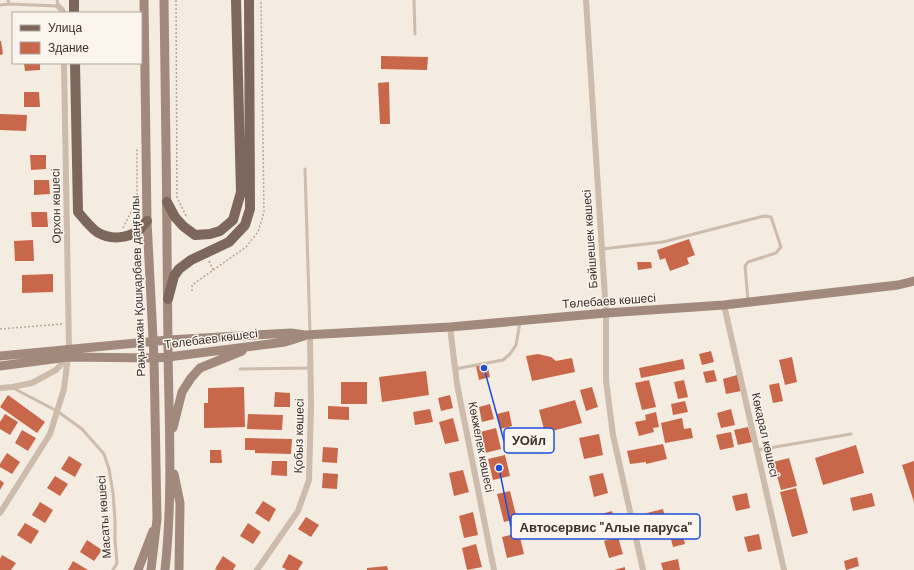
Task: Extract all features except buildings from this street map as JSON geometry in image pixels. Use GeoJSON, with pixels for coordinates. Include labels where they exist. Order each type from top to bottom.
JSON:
{"type":"FeatureCollection","features":[{"type":"Feature","properties":{"kind":"main road"},"geometry":{"type":"LineString","coordinates":[[74,0],[74,12]]}},
{"type":"Feature","properties":{"kind":"main road","name":"Рақымжан Қошқарбаев даңғылы"},"geometry":{"type":"LineString","coordinates":[[144,0],[147,221],[154,358],[157,519],[151,570]]}},
{"type":"Feature","properties":{"kind":"main road"},"geometry":{"type":"LineString","coordinates":[[164,0],[168,357],[171,460],[165,570]]}},
{"type":"Feature","properties":{"kind":"main road"},"geometry":{"type":"LineString","coordinates":[[167,202],[175,217],[183,226],[195,235],[210,234],[220,231],[233,220],[241,192],[236,0]]}},
{"type":"Feature","properties":{"kind":"main road"},"geometry":{"type":"LineString","coordinates":[[168,299],[174,276],[179,269],[191,260],[228,242],[245,226],[250,209],[249,0]]}},
{"type":"Feature","properties":{"kind":"main road"},"geometry":{"type":"LineString","coordinates":[[75,64],[78,212],[97,232],[108,237],[119,238],[130,235],[140,230],[147,221]]}},
{"type":"Feature","properties":{"kind":"main road","name":"Төлебаев көшесі"},"geometry":{"type":"LineString","coordinates":[[0,366],[68,353],[152,341],[291,333],[308,335],[450,327],[606,313],[724,305],[898,285],[914,281]]}},
{"type":"Feature","properties":{"kind":"main road","name":"Төлебаев көшесі"},"geometry":{"type":"LineString","coordinates":[[0,356],[49,351],[154,358],[284,342],[308,335]]}},
{"type":"Feature","properties":{"kind":"main road"},"geometry":{"type":"LineString","coordinates":[[170,437],[182,392],[200,368],[254,346]]}},
{"type":"Feature","properties":{"kind":"main road"},"geometry":{"type":"LineString","coordinates":[[0,350],[49,351]]}},
{"type":"Feature","properties":{"kind":"main road"},"geometry":{"type":"LineString","coordinates":[[171,460],[180,502],[178,570]]}},
{"type":"Feature","properties":{"kind":"main road"},"geometry":{"type":"LineString","coordinates":[[138,570],[157,519]]}},
{"type":"Feature","properties":{"kind":"street","name":"Бәйшешек көшесі"},"geometry":{"type":"LineString","coordinates":[[586,0],[606,313],[606,381],[613,434],[643,570]]}},
{"type":"Feature","properties":{"kind":"street"},"geometry":{"type":"LineString","coordinates":[[57,3],[63,12]]}},
{"type":"Feature","properties":{"kind":"street","name":"Орхон көшесі"},"geometry":{"type":"LineString","coordinates":[[0,513],[50,434],[64,389],[68,353],[64,64]]}},
{"type":"Feature","properties":{"kind":"street","name":"Көкарал көшесі"},"geometry":{"type":"LineString","coordinates":[[724,305],[784,570]]}},
{"type":"Feature","properties":{"kind":"street","name":"Көкжелек көшесі"},"geometry":{"type":"LineString","coordinates":[[450,327],[458,384],[494,570]]}},
{"type":"Feature","properties":{"kind":"street","name":"Қобыз көшесі"},"geometry":{"type":"LineString","coordinates":[[259,568],[298,511],[310,480],[311,368],[308,335]]}},
{"type":"Feature","properties":{"kind":"street"},"geometry":{"type":"LineString","coordinates":[[0,388],[32,383],[56,370],[68,353]]}},
{"type":"Feature","properties":{"kind":"street"},"geometry":{"type":"LineString","coordinates":[[259,568],[267,570]]}},
{"type":"Feature","properties":{"kind":"lane"},"geometry":{"type":"LineString","coordinates":[[414,0],[415,34]]}},
{"type":"Feature","properties":{"kind":"lane"},"geometry":{"type":"LineString","coordinates":[[0,5],[9,2],[57,3]]}},
{"type":"Feature","properties":{"kind":"lane"},"geometry":{"type":"LineString","coordinates":[[305,169],[308,335]]}},
{"type":"Feature","properties":{"kind":"lane"},"geometry":{"type":"LineString","coordinates":[[602,249],[662,242],[764,216],[771,217],[781,247],[776,253],[748,262],[745,266],[748,302]]}},
{"type":"Feature","properties":{"kind":"lane"},"geometry":{"type":"LineString","coordinates":[[456,369],[503,360],[510,354],[516,345],[520,321]]}},
{"type":"Feature","properties":{"kind":"lane"},"geometry":{"type":"LineString","coordinates":[[240,369],[311,368]]}},
{"type":"Feature","properties":{"kind":"lane","name":"Масаты көшесі"},"geometry":{"type":"LineString","coordinates":[[12,387],[57,410],[82,429],[104,454],[109,468],[113,493],[117,563],[113,570]]}},
{"type":"Feature","properties":{"kind":"lane"},"geometry":{"type":"LineString","coordinates":[[757,450],[851,434]]}},
{"type":"Feature","properties":{"kind":"path"},"geometry":{"type":"LineString","coordinates":[[176,0],[177,197],[187,218]]}},
{"type":"Feature","properties":{"kind":"path"},"geometry":{"type":"LineString","coordinates":[[121,232],[137,200],[137,147]]}},
{"type":"Feature","properties":{"kind":"path"},"geometry":{"type":"LineString","coordinates":[[209,261],[213,270]]}},
{"type":"Feature","properties":{"kind":"path"},"geometry":{"type":"LineString","coordinates":[[0,329],[68,323]]}},
{"type":"Feature","properties":{"kind":"place","name":"УОйл"},"geometry":{"type":"Point","coordinates":[484,368]}},
{"type":"Feature","properties":{"kind":"place","name":"Автосервис \"Алые паруса\""},"geometry":{"type":"Point","coordinates":[499,468]}}]}
